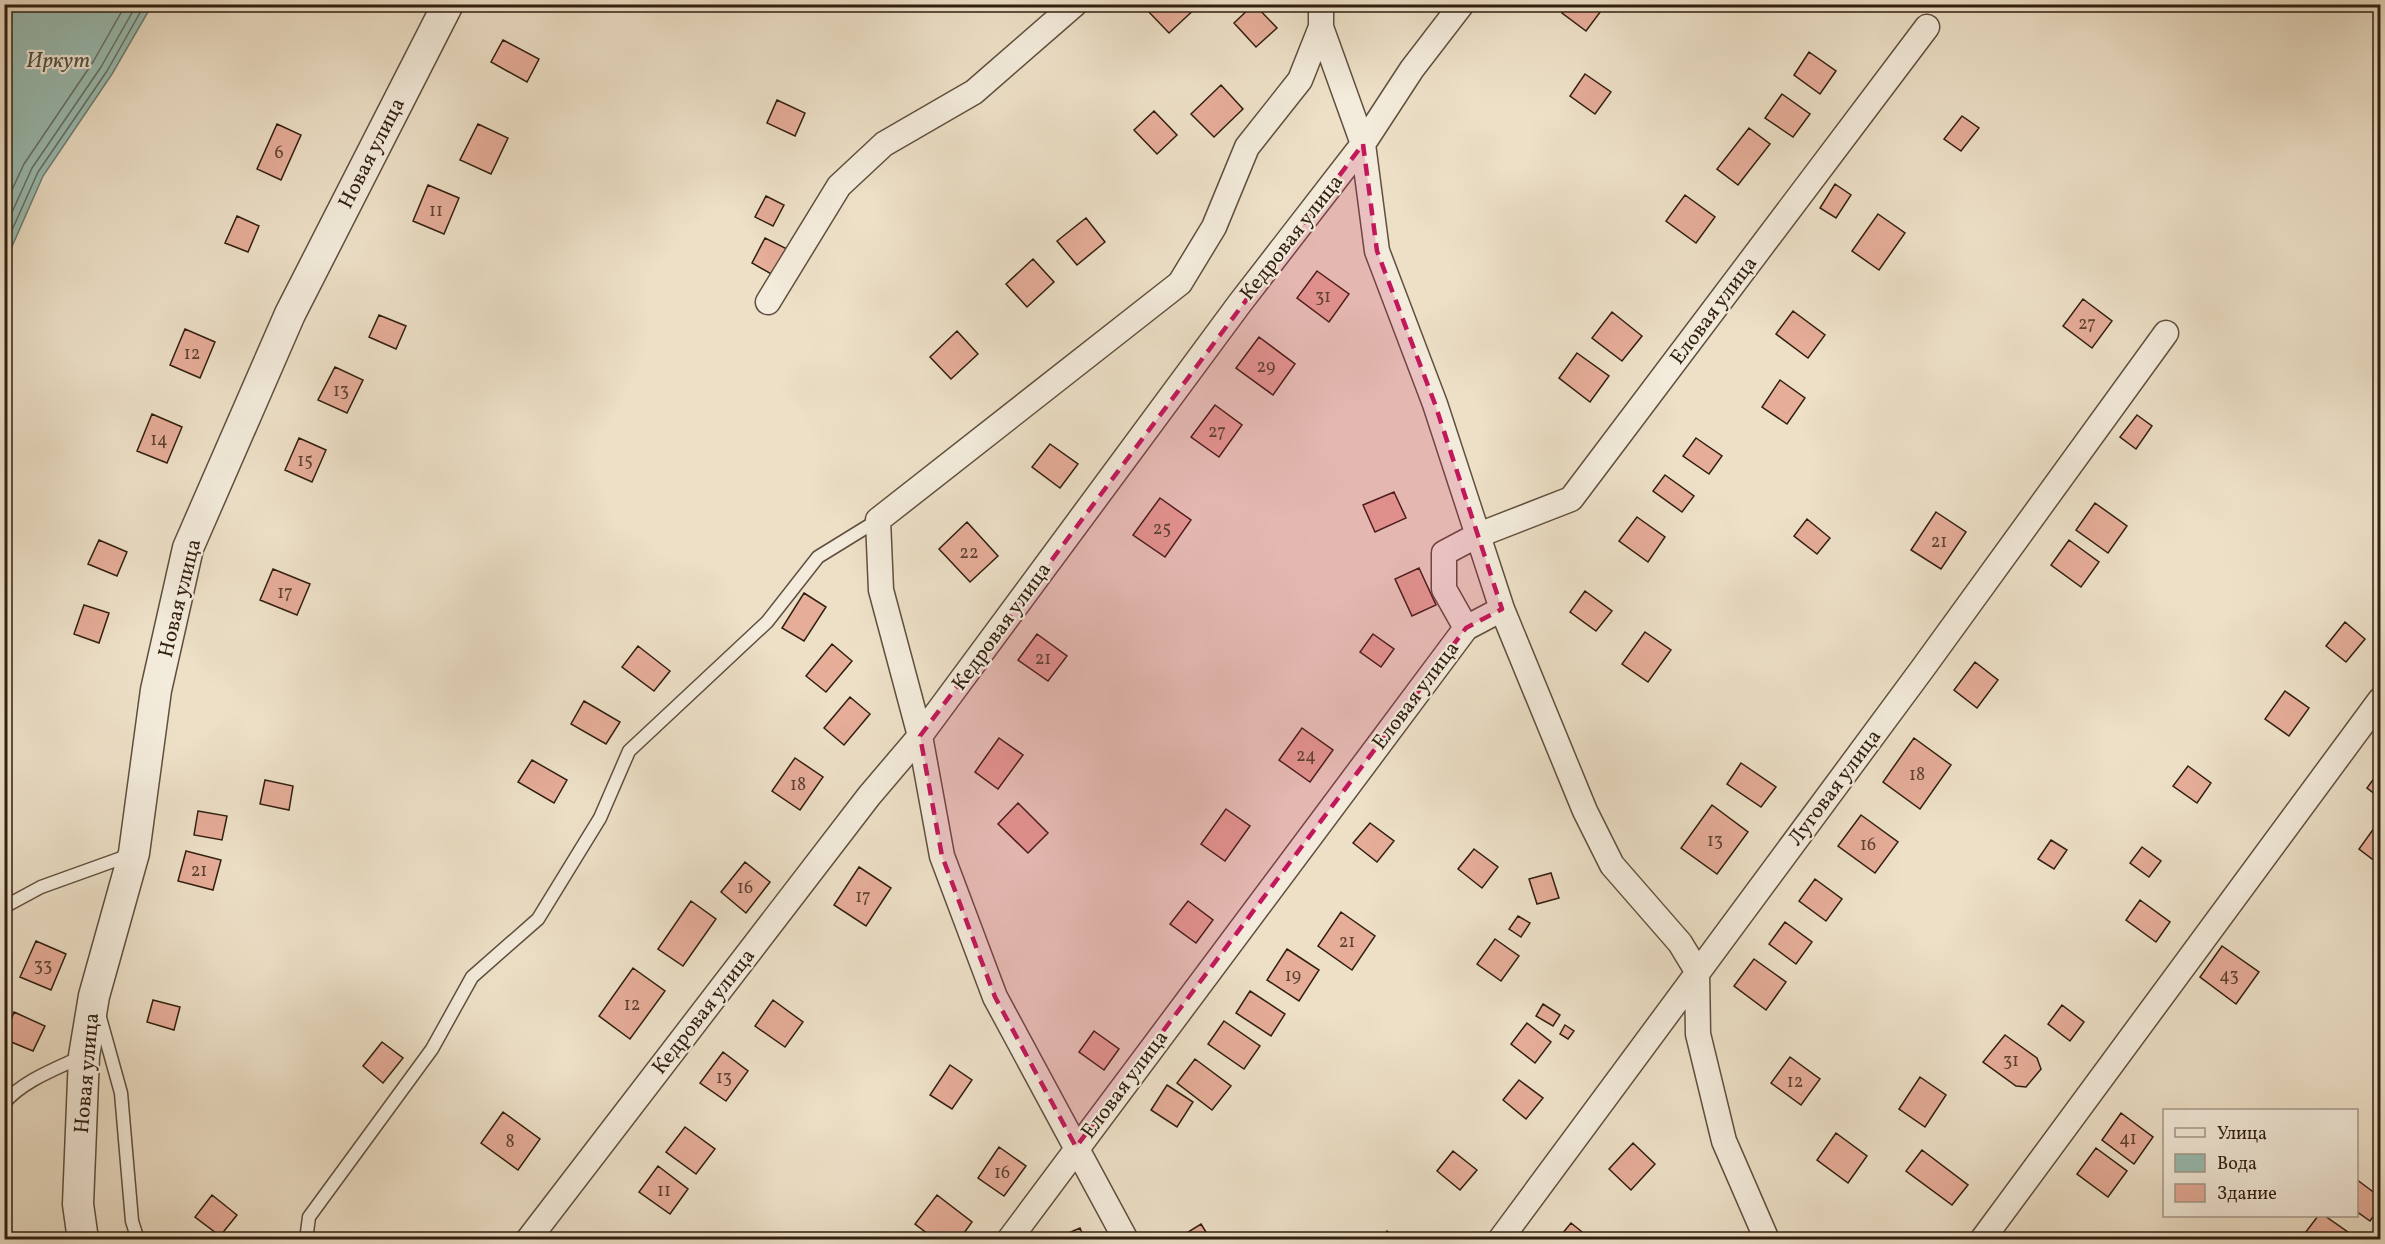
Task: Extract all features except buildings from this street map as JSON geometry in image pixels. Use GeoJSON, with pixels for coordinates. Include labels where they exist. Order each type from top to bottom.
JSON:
{"type":"FeatureCollection","features":[{"type":"Feature","properties":{"kind":"street","name":"Новая улица"},"geometry":{"type":"LineString","coordinates":[[83,1239],[78,1204],[84,1056],[94,996],[134,853],[156,690],[188,548],[290,314],[448,4]]}},
{"type":"Feature","properties":{"kind":"street"},"geometry":{"type":"LineString","coordinates":[[768,302],[839,186],[884,144],[974,92],[1076,4]]}},
{"type":"Feature","properties":{"kind":"street","name":"Кедровая улица"},"geometry":{"type":"LineString","coordinates":[[528,1239],[869,796],[920,736],[1233,312],[1363,144],[1412,69],[1462,4]]}},
{"type":"Feature","properties":{"kind":"street"},"geometry":{"type":"LineString","coordinates":[[1321,16],[1363,144],[1377,251],[1442,424],[1476,536],[1502,609],[1585,811],[1612,865],[1680,943],[1697,971],[1698,1034],[1724,1141],[1767,1239]]}},
{"type":"Feature","properties":{"kind":"street"},"geometry":{"type":"LineString","coordinates":[[1126,1239],[991,986],[942,856],[920,736],[881,590],[878,520],[1180,283],[1214,227],[1247,147],[1300,80],[1321,16]]}},
{"type":"Feature","properties":{"kind":"street","name":"Еловая улица"},"geometry":{"type":"LineString","coordinates":[[1009,1239],[1466,628],[1444,589],[1444,553],[1476,536],[1571,499],[1927,27]]}},
{"type":"Feature","properties":{"kind":"street","name":"Луговая улица"},"geometry":{"type":"LineString","coordinates":[[1500,1239],[1923,668],[2166,333]]}},
{"type":"Feature","properties":{"kind":"street"},"geometry":{"type":"LineString","coordinates":[[1466,628],[1502,609]]}},
{"type":"Feature","properties":{"kind":"street"},"geometry":{"type":"LineString","coordinates":[[1982,1239],[2380,699]]}},
{"type":"Feature","properties":{"kind":"lane"},"geometry":{"type":"LineString","coordinates":[[306,1239],[309,1217],[432,1049],[472,976],[538,919],[600,818],[629,751],[767,622],[818,557],[878,520]]}},
{"type":"Feature","properties":{"kind":"lane"},"geometry":{"type":"LineString","coordinates":[[4,907],[41,887],[134,853]]}},
{"type":"Feature","properties":{"kind":"lane"},"geometry":{"type":"LineString","coordinates":[[94,996],[122,1093],[132,1221],[138,1239]]}},
{"type":"Feature","properties":{"kind":"lane"},"geometry":{"type":"LineString","coordinates":[[4,1103],[13,1093],[38,1078],[84,1056]]}},
{"type":"Feature","properties":{"kind":"highlighted area"},"geometry":{"type":"Polygon","coordinates":[[[1363,144],[1377,251],[1435,404],[1502,609],[1466,628],[1076,1147],[995,997],[942,856],[920,736],[1363,144]]]}},
{"type":"Feature","properties":{"kind":"water","name":"Иркут"},"geometry":{"type":"Polygon","coordinates":[[[5,4],[152,5],[112,74],[43,176],[10,251],[5,257],[5,4]]]}}]}
